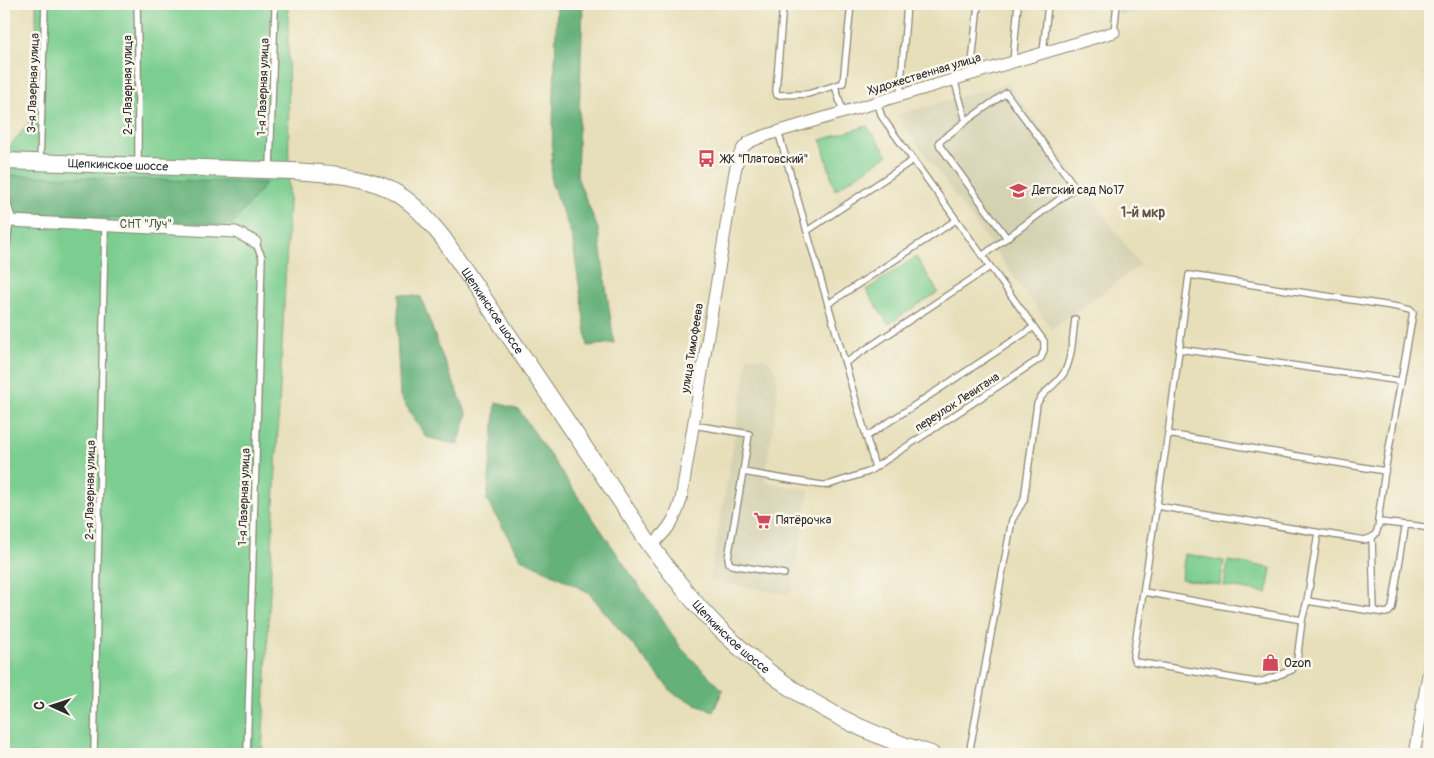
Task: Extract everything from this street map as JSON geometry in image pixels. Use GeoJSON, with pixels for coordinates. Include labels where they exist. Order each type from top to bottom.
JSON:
{"type":"FeatureCollection","features":[{"type":"Feature","properties":{"kind":"main road","name":"Щепкинское шоссе"},"geometry":{"type":"LineString","coordinates":[[4,161],[340,174],[370,180],[401,195],[414,206],[443,238],[651,546],[700,609],[748,656],[808,700],[878,735],[929,754]]}},
{"type":"Feature","properties":{"kind":"street","name":"Художественная улица"},"geometry":{"type":"LineString","coordinates":[[743,146],[750,141],[843,112],[1114,32]]}},
{"type":"Feature","properties":{"kind":"street","name":"улица Тимофеева"},"geometry":{"type":"LineString","coordinates":[[651,546],[666,531],[677,514],[681,500],[735,171],[743,146]]}},
{"type":"Feature","properties":{"kind":"street"},"geometry":{"type":"LineString","coordinates":[[4,161],[4,174]]}},
{"type":"Feature","properties":{"kind":"street"},"geometry":{"type":"LineString","coordinates":[[4,196],[10,221],[236,232],[255,242]]}},
{"type":"Feature","properties":{"kind":"street"},"geometry":{"type":"LineString","coordinates":[[1414,754],[1430,667]]}},
{"type":"Feature","properties":{"kind":"lane","name":"3-я Лазерная улица"},"geometry":{"type":"LineString","coordinates":[[40,163],[45,4]]}},
{"type":"Feature","properties":{"kind":"lane","name":"2-я Лазерная улица"},"geometry":{"type":"LineString","coordinates":[[137,4],[138,166]]}},
{"type":"Feature","properties":{"kind":"lane","name":"1-я Лазерная улица"},"geometry":{"type":"LineString","coordinates":[[270,170],[274,4]]}},
{"type":"Feature","properties":{"kind":"lane"},"geometry":{"type":"LineString","coordinates":[[783,4],[777,94],[808,94],[841,84],[844,81],[851,4]]}},
{"type":"Feature","properties":{"kind":"lane"},"geometry":{"type":"LineString","coordinates":[[900,95],[907,4]]}},
{"type":"Feature","properties":{"kind":"lane"},"geometry":{"type":"LineString","coordinates":[[971,74],[978,4]]}},
{"type":"Feature","properties":{"kind":"lane"},"geometry":{"type":"LineString","coordinates":[[1013,62],[1018,4]]}},
{"type":"Feature","properties":{"kind":"lane"},"geometry":{"type":"LineString","coordinates":[[1044,53],[1048,4]]}},
{"type":"Feature","properties":{"kind":"lane"},"geometry":{"type":"LineString","coordinates":[[1114,32],[1117,4]]}},
{"type":"Feature","properties":{"kind":"lane"},"geometry":{"type":"LineString","coordinates":[[954,79],[966,121]]}},
{"type":"Feature","properties":{"kind":"lane"},"geometry":{"type":"LineString","coordinates":[[835,86],[843,112]]}},
{"type":"Feature","properties":{"kind":"lane"},"geometry":{"type":"LineString","coordinates":[[982,256],[1074,188],[1008,94],[1004,94],[939,142],[1006,238]]}},
{"type":"Feature","properties":{"kind":"lane"},"geometry":{"type":"LineString","coordinates":[[866,437],[1034,327],[882,117],[876,102]]}},
{"type":"Feature","properties":{"kind":"lane"},"geometry":{"type":"LineString","coordinates":[[778,132],[875,468]]}},
{"type":"Feature","properties":{"kind":"lane"},"geometry":{"type":"LineString","coordinates":[[807,231],[913,160]]}},
{"type":"Feature","properties":{"kind":"lane"},"geometry":{"type":"LineString","coordinates":[[828,304],[956,220]]}},
{"type":"Feature","properties":{"kind":"lane"},"geometry":{"type":"LineString","coordinates":[[4,266],[10,221]]}},
{"type":"Feature","properties":{"kind":"lane","name":"2-я Лазерная улица"},"geometry":{"type":"LineString","coordinates":[[94,754],[105,227]]}},
{"type":"Feature","properties":{"kind":"lane","name":"1-я Лазерная улица"},"geometry":{"type":"LineString","coordinates":[[247,754],[262,257],[255,242]]}},
{"type":"Feature","properties":{"kind":"lane"},"geometry":{"type":"LineString","coordinates":[[845,363],[990,267]]}},
{"type":"Feature","properties":{"kind":"lane"},"geometry":{"type":"LineString","coordinates":[[1318,533],[1302,620],[1297,661],[1292,670],[1260,682],[1136,662],[1134,660],[1168,434],[1189,275],[1398,307],[1410,310],[1413,313],[1378,520]]}},
{"type":"Feature","properties":{"kind":"lane"},"geometry":{"type":"LineString","coordinates":[[970,754],[1012,520],[1024,500],[1037,404],[1040,397],[1057,382],[1066,370],[1075,319]]}},
{"type":"Feature","properties":{"kind":"lane","name":"переулок Левитана"},"geometry":{"type":"LineString","coordinates":[[743,472],[828,485],[868,472],[1041,358],[1044,350],[1044,341],[1034,327]]}},
{"type":"Feature","properties":{"kind":"lane"},"geometry":{"type":"LineString","coordinates":[[1179,349],[1401,381]]}},
{"type":"Feature","properties":{"kind":"lane"},"geometry":{"type":"LineString","coordinates":[[693,425],[749,434],[728,558],[729,563],[784,574]]}},
{"type":"Feature","properties":{"kind":"lane"},"geometry":{"type":"LineString","coordinates":[[1168,434],[1385,471]]}},
{"type":"Feature","properties":{"kind":"lane"},"geometry":{"type":"LineString","coordinates":[[1157,506],[1364,540],[1372,538],[1377,532],[1379,522],[1430,528]]}},
{"type":"Feature","properties":{"kind":"lane"},"geometry":{"type":"LineString","coordinates":[[1307,601],[1385,613],[1389,612],[1392,608],[1406,525]]}},
{"type":"Feature","properties":{"kind":"lane"},"geometry":{"type":"LineString","coordinates":[[1372,538],[1374,611]]}},
{"type":"Feature","properties":{"kind":"lane"},"geometry":{"type":"LineString","coordinates":[[1144,592],[1302,620]]}},
{"type":"Feature","properties":{"kind":"shaded area"},"geometry":{"type":"Polygon","coordinates":[[[1119,4],[1143,4],[1143,8],[1118,16],[1119,4]]]}},
{"type":"Feature","properties":{"kind":"shaded area","name":"Детский сад №17"},"geometry":{"type":"Polygon","coordinates":[[[1008,83],[1140,265],[1052,330],[897,115],[1008,83]]]}},
{"type":"Feature","properties":{"kind":"shaded area"},"geometry":{"type":"Polygon","coordinates":[[[748,356],[764,358],[772,364],[776,372],[777,396],[764,482],[809,490],[791,595],[710,581],[748,356]]]}},
{"type":"Feature","properties":{"kind":"green space","name":"СНТ \"Луч\""},"geometry":{"type":"Polygon","coordinates":[[[36,4],[288,4],[289,202],[262,754],[4,754],[4,153],[37,113],[36,4]]]}},
{"type":"Feature","properties":{"kind":"green space"},"geometry":{"type":"Polygon","coordinates":[[[557,4],[583,4],[577,177],[598,229],[614,343],[588,346],[572,236],[551,182],[557,4]]]}},
{"type":"Feature","properties":{"kind":"green space"},"geometry":{"type":"Polygon","coordinates":[[[867,126],[888,155],[835,190],[821,140],[867,126]]]}},
{"type":"Feature","properties":{"kind":"green space"},"geometry":{"type":"Polygon","coordinates":[[[4,175],[266,183],[232,225],[4,212],[4,175]]]}},
{"type":"Feature","properties":{"kind":"green space"},"geometry":{"type":"Polygon","coordinates":[[[916,257],[938,292],[888,324],[866,290],[916,257]]]}},
{"type":"Feature","properties":{"kind":"green space"},"geometry":{"type":"Polygon","coordinates":[[[399,294],[421,297],[441,353],[467,414],[458,445],[426,437],[400,396],[397,334],[399,294]]]}},
{"type":"Feature","properties":{"kind":"green space"},"geometry":{"type":"Polygon","coordinates":[[[496,402],[519,410],[682,649],[723,690],[713,712],[673,693],[588,592],[520,558],[487,500],[496,402]]]}},
{"type":"Feature","properties":{"kind":"green space"},"geometry":{"type":"Polygon","coordinates":[[[1185,554],[1224,561],[1220,585],[1181,579],[1185,554]]]}},
{"type":"Feature","properties":{"kind":"green space"},"geometry":{"type":"Polygon","coordinates":[[[1228,561],[1271,568],[1267,593],[1224,586],[1228,561]]]}},
{"type":"Feature","properties":{"kind":"place","name":"ЖК \"Платовский\""},"geometry":{"type":"Point","coordinates":[707,159]}},
{"type":"Feature","properties":{"kind":"place","name":"Детский сад №17"},"geometry":{"type":"Point","coordinates":[1018,190]}},
{"type":"Feature","properties":{"kind":"place","name":"Пятёрочка"},"geometry":{"type":"Point","coordinates":[762,520]}},
{"type":"Feature","properties":{"kind":"place","name":"Ozon"},"geometry":{"type":"Point","coordinates":[1270,663]}},
{"type":"Feature","properties":{"kind":"district","name":"1-й мкр"},"geometry":{"type":"Point","coordinates":[1143,212]}}]}
